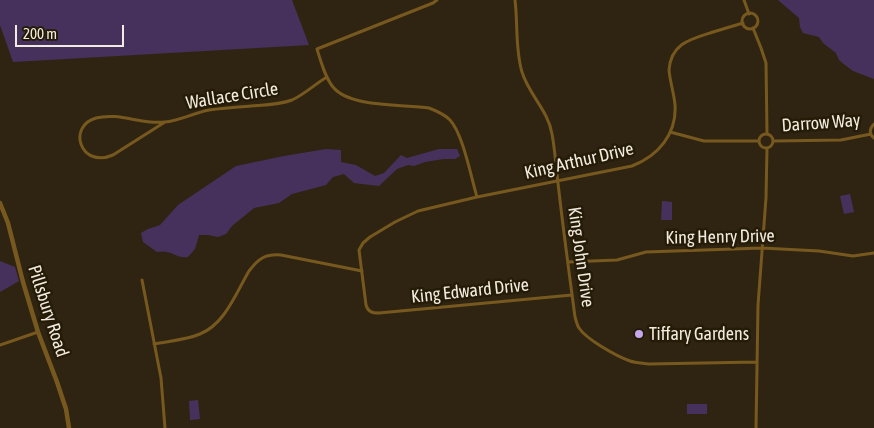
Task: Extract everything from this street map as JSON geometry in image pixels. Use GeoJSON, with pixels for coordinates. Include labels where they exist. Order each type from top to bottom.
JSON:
{"type":"FeatureCollection","features":[{"type":"Feature","properties":{"kind":"street"},"geometry":{"type":"LineString","coordinates":[[437,0],[317,48],[327,77],[334,89],[349,98],[429,108],[444,115],[451,121],[458,132],[477,197]]}},
{"type":"Feature","properties":{"kind":"street","name":"King John Drive"},"geometry":{"type":"LineString","coordinates":[[514,0],[522,73],[527,85],[549,121],[552,134],[577,325],[584,335],[637,363],[757,362]]}},
{"type":"Feature","properties":{"kind":"street"},"geometry":{"type":"LineString","coordinates":[[744,0],[749,14]]}},
{"type":"Feature","properties":{"kind":"street"},"geometry":{"type":"LineString","coordinates":[[749,14],[753,14],[757,18],[756,25],[753,28],[747,28],[743,24],[744,17],[749,14]]}},
{"type":"Feature","properties":{"kind":"street","name":"King Arthur Drive"},"geometry":{"type":"LineString","coordinates":[[362,271],[360,250],[363,243],[376,233],[418,211],[477,197],[624,168],[640,163],[652,156],[661,148],[670,132],[674,117],[675,109],[669,70],[674,54],[680,46],[691,39],[743,24]]}},
{"type":"Feature","properties":{"kind":"street"},"geometry":{"type":"LineString","coordinates":[[753,28],[766,63],[767,133]]}},
{"type":"Feature","properties":{"kind":"street","name":"Wallace Circle"},"geometry":{"type":"LineString","coordinates":[[165,122],[97,118],[83,128],[80,136],[82,148],[96,158],[104,158],[165,122],[210,110],[283,103],[298,96],[327,77]]}},
{"type":"Feature","properties":{"kind":"street","name":"Darrow Way"},"geometry":{"type":"LineString","coordinates":[[870,134],[874,124]]}},
{"type":"Feature","properties":{"kind":"street","name":"Darrow Way"},"geometry":{"type":"LineString","coordinates":[[670,132],[704,141],[759,141]]}},
{"type":"Feature","properties":{"kind":"street"},"geometry":{"type":"LineString","coordinates":[[767,133],[774,140],[772,145],[767,148]]}},
{"type":"Feature","properties":{"kind":"street"},"geometry":{"type":"LineString","coordinates":[[767,133],[761,135],[759,141],[762,147],[767,148]]}},
{"type":"Feature","properties":{"kind":"street","name":"Darrow Way"},"geometry":{"type":"LineString","coordinates":[[870,134],[874,138]]}},
{"type":"Feature","properties":{"kind":"street","name":"Darrow Way"},"geometry":{"type":"LineString","coordinates":[[774,140],[841,140],[870,134]]}},
{"type":"Feature","properties":{"kind":"street"},"geometry":{"type":"LineString","coordinates":[[756,428],[758,305],[767,188],[767,148]]}},
{"type":"Feature","properties":{"kind":"street","name":"Pillsbury Road"},"geometry":{"type":"LineString","coordinates":[[0,203],[8,223],[38,332],[66,409],[69,428]]}},
{"type":"Feature","properties":{"kind":"street","name":"King Henry Drive"},"geometry":{"type":"LineString","coordinates":[[568,262],[617,260],[646,252],[762,248],[819,251],[853,256],[874,252]]}},
{"type":"Feature","properties":{"kind":"street"},"geometry":{"type":"LineString","coordinates":[[154,344],[200,334],[214,325],[223,315],[254,264],[264,256],[281,255],[362,271]]}},
{"type":"Feature","properties":{"kind":"street","name":"King Edward Drive"},"geometry":{"type":"LineString","coordinates":[[362,271],[366,305],[371,313],[572,295]]}},
{"type":"Feature","properties":{"kind":"street"},"geometry":{"type":"LineString","coordinates":[[142,280],[161,378],[165,428]]}},
{"type":"Feature","properties":{"kind":"street"},"geometry":{"type":"LineString","coordinates":[[0,345],[38,332]]}},
{"type":"Feature","properties":{"kind":"shaded area"},"geometry":{"type":"Polygon","coordinates":[[[0,0],[292,0],[309,45],[13,62],[0,25],[0,0]]]}},
{"type":"Feature","properties":{"kind":"shaded area"},"geometry":{"type":"Polygon","coordinates":[[[778,0],[874,0],[874,79],[853,71],[845,65],[839,60],[836,53],[823,43],[819,37],[803,33],[799,18],[778,0]]]}},
{"type":"Feature","properties":{"kind":"shaded area"},"geometry":{"type":"Polygon","coordinates":[[[326,149],[341,150],[341,162],[356,165],[375,176],[384,173],[401,155],[407,158],[439,149],[457,149],[460,156],[455,159],[425,162],[397,169],[379,186],[354,183],[344,174],[333,177],[326,185],[292,194],[279,203],[254,208],[232,226],[226,234],[218,237],[199,235],[195,249],[188,257],[180,257],[162,251],[157,252],[143,242],[141,233],[160,225],[178,205],[236,166],[326,149]]]}},
{"type":"Feature","properties":{"kind":"shaded area"},"geometry":{"type":"Polygon","coordinates":[[[850,194],[854,212],[844,214],[840,196],[850,194]]]}},
{"type":"Feature","properties":{"kind":"shaded area"},"geometry":{"type":"Polygon","coordinates":[[[662,201],[672,202],[672,220],[661,220],[662,201]]]}},
{"type":"Feature","properties":{"kind":"shaded area"},"geometry":{"type":"Polygon","coordinates":[[[0,261],[15,267],[19,281],[0,292],[0,261]]]}},
{"type":"Feature","properties":{"kind":"shaded area"},"geometry":{"type":"Polygon","coordinates":[[[198,400],[200,419],[190,420],[189,401],[198,400]]]}},
{"type":"Feature","properties":{"kind":"shaded area"},"geometry":{"type":"Polygon","coordinates":[[[687,404],[707,404],[707,414],[687,414],[687,404]]]}},
{"type":"Feature","properties":{"kind":"place","name":"Tiffary Gardens"},"geometry":{"type":"Point","coordinates":[639,334]}}]}
